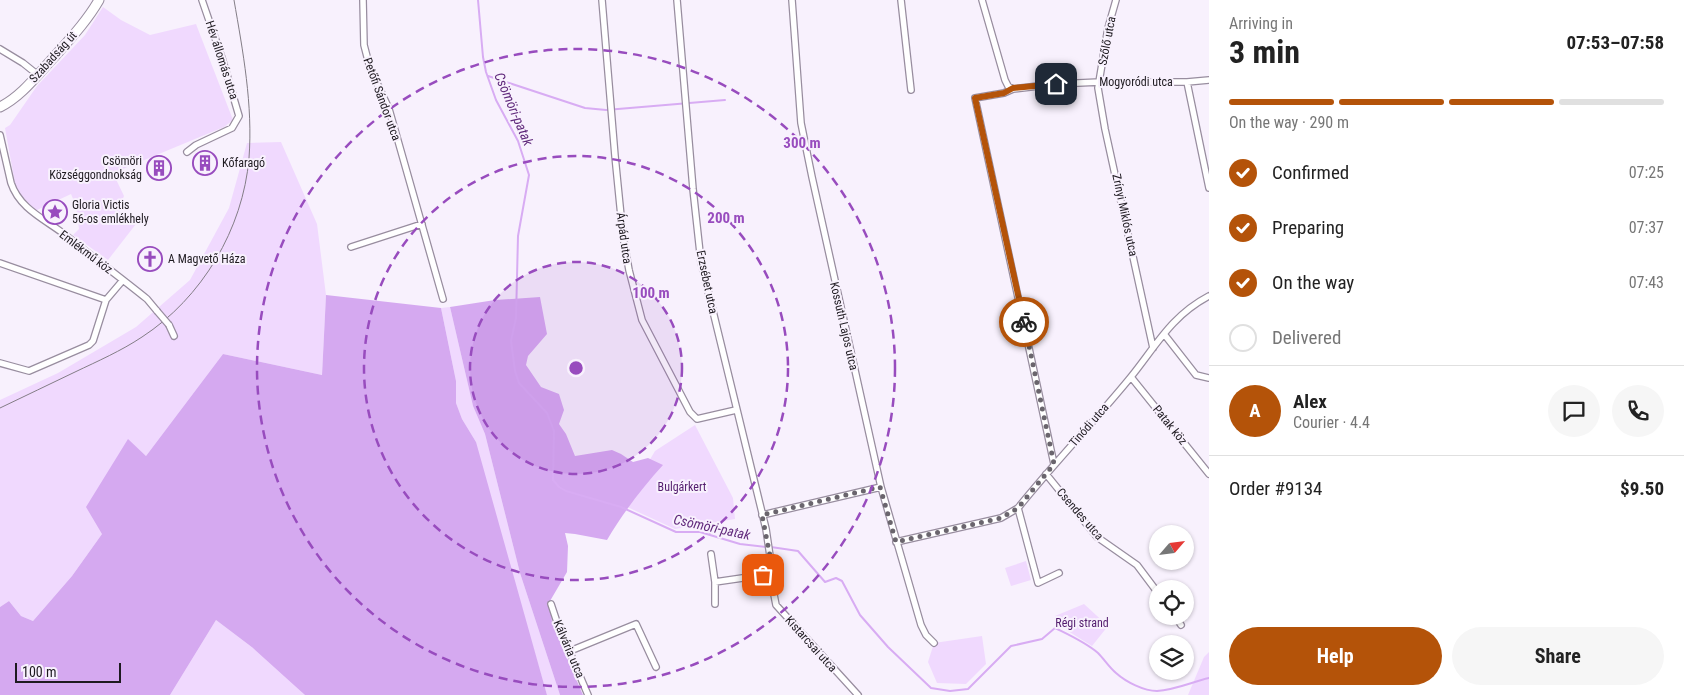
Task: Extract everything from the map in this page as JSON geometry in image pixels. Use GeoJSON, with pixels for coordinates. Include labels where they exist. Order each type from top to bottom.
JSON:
{"type":"FeatureCollection","features":[{"type":"Feature","properties":{"kind":"street","name":"Szabadság út"},"geometry":{"type":"LineString","coordinates":[[0,107],[21,93],[38,75],[81,26],[99,0]]}},
{"type":"Feature","properties":{"kind":"street","name":"Hév állomás utca"},"geometry":{"type":"LineString","coordinates":[[187,152],[196,145],[232,128],[238,116],[222,58],[202,0]]}},
{"type":"Feature","properties":{"kind":"street","name":"Petőfi Sándor utca"},"geometry":{"type":"LineString","coordinates":[[363,0],[364,45],[370,68],[389,110],[443,299]]}},
{"type":"Feature","properties":{"kind":"street","name":"Árpád utca"},"geometry":{"type":"LineString","coordinates":[[602,0],[623,236],[635,298],[642,320],[690,412],[697,419],[736,410]]}},
{"type":"Feature","properties":{"kind":"street","name":"Erzsébet utca"},"geometry":{"type":"LineString","coordinates":[[677,0],[701,262],[766,529]]}},
{"type":"Feature","properties":{"kind":"street","name":"Kossuth Lajos utca"},"geometry":{"type":"LineString","coordinates":[[792,0],[801,123],[838,299],[880,487],[921,625],[926,635],[934,643]]}},
{"type":"Feature","properties":{"kind":"street"},"geometry":{"type":"LineString","coordinates":[[901,0],[911,90]]}},
{"type":"Feature","properties":{"kind":"street"},"geometry":{"type":"LineString","coordinates":[[982,0],[1005,80],[1013,88]]}},
{"type":"Feature","properties":{"kind":"street","name":"Szőlő utca"},"geometry":{"type":"LineString","coordinates":[[1100,82],[1108,28],[1116,0]]}},
{"type":"Feature","properties":{"kind":"street"},"geometry":{"type":"LineString","coordinates":[[0,49],[24,63],[38,75]]}},
{"type":"Feature","properties":{"kind":"street","name":"Mogyoródi utca"},"geometry":{"type":"LineString","coordinates":[[1054,464],[975,98],[1004,93],[1013,88],[1100,82],[1187,82],[1209,80]]}},
{"type":"Feature","properties":{"kind":"street","name":"Zrínyi Miklós utca"},"geometry":{"type":"LineString","coordinates":[[1100,82],[1098,88],[1105,129],[1153,348]]}},
{"type":"Feature","properties":{"kind":"street"},"geometry":{"type":"LineString","coordinates":[[1187,82],[1209,188]]}},
{"type":"Feature","properties":{"kind":"street","name":"Emlékmű köz"},"geometry":{"type":"LineString","coordinates":[[0,135],[11,182],[15,194],[22,203],[36,216],[67,236],[147,299],[169,325],[174,336]]}},
{"type":"Feature","properties":{"kind":"street"},"geometry":{"type":"LineString","coordinates":[[351,247],[422,224]]}},
{"type":"Feature","properties":{"kind":"street"},"geometry":{"type":"LineString","coordinates":[[0,263],[106,300]]}},
{"type":"Feature","properties":{"kind":"street"},"geometry":{"type":"LineString","coordinates":[[0,363],[29,371],[89,345],[93,341],[106,300],[123,280]]}},
{"type":"Feature","properties":{"kind":"street","name":"Tinódi utca"},"geometry":{"type":"LineString","coordinates":[[896,542],[1001,518],[1018,508],[1131,377],[1164,334],[1193,305],[1209,296]]}},
{"type":"Feature","properties":{"kind":"street"},"geometry":{"type":"LineString","coordinates":[[1164,334],[1196,375],[1209,378]]}},
{"type":"Feature","properties":{"kind":"street","name":"Patak köz"},"geometry":{"type":"LineString","coordinates":[[1131,377],[1209,474]]}},
{"type":"Feature","properties":{"kind":"street","name":"Csendes utca"},"geometry":{"type":"LineString","coordinates":[[1046,474],[1097,537],[1137,565],[1149,581]]}},
{"type":"Feature","properties":{"kind":"street"},"geometry":{"type":"LineString","coordinates":[[762,515],[880,487]]}},
{"type":"Feature","properties":{"kind":"street"},"geometry":{"type":"LineString","coordinates":[[1018,508],[1038,583],[1059,573]]}},
{"type":"Feature","properties":{"kind":"street","name":"Kistarcsai utca"},"geometry":{"type":"LineString","coordinates":[[766,529],[770,556],[770,574],[776,605],[858,695]]}},
{"type":"Feature","properties":{"kind":"street"},"geometry":{"type":"LineString","coordinates":[[711,554],[716,604]]}},
{"type":"Feature","properties":{"kind":"street"},"geometry":{"type":"LineString","coordinates":[[715,582],[770,574]]}},
{"type":"Feature","properties":{"kind":"street","name":"Kálvária utca"},"geometry":{"type":"LineString","coordinates":[[551,604],[588,695]]}},
{"type":"Feature","properties":{"kind":"street"},"geometry":{"type":"LineString","coordinates":[[570,651],[636,624],[656,667]]}},
{"type":"Feature","properties":{"kind":"green space"},"geometry":{"type":"Polygon","coordinates":[[[103,7],[121,20],[150,35],[196,24],[233,120],[224,127],[113,173],[124,196],[118,210],[136,224],[108,260],[73,235],[79,229],[76,206],[71,194],[35,211],[24,202],[16,189],[5,128],[10,125],[37,86],[85,35],[103,7]]]}},
{"type":"Feature","properties":{"kind":"green space"},"geometry":{"type":"Polygon","coordinates":[[[281,142],[317,224],[326,295],[322,375],[223,354],[146,456],[128,440],[102,534],[72,576],[33,621],[21,616],[9,601],[0,607],[0,400],[58,373],[136,327],[190,280],[229,208],[247,143],[281,142]]]}},
{"type":"Feature","properties":{"kind":"green space"},"geometry":{"type":"Polygon","coordinates":[[[450,307],[473,406],[485,434],[520,573],[560,695],[547,695],[509,565],[302,692],[305,695],[170,695],[216,620],[253,648],[476,442],[462,419],[456,403],[456,381],[441,308],[450,307]]]}},
{"type":"Feature","properties":{"kind":"green space","name":"Bulgárkert"},"geometry":{"type":"Polygon","coordinates":[[[695,425],[733,498],[735,519],[675,529],[623,505],[655,451],[695,425]]]}},
{"type":"Feature","properties":{"kind":"green space"},"geometry":{"type":"Polygon","coordinates":[[[1026,561],[1031,580],[1011,586],[1005,568],[1026,561]]]}},
{"type":"Feature","properties":{"kind":"green space","name":"Régi strand"},"geometry":{"type":"Polygon","coordinates":[[[1084,604],[1108,626],[1092,646],[1068,631],[1055,616],[1084,604]]]}},
{"type":"Feature","properties":{"kind":"green space"},"geometry":{"type":"Polygon","coordinates":[[[982,636],[986,664],[966,684],[937,683],[928,662],[934,643],[982,636]]]}},
{"type":"Feature","properties":{"kind":"green space"},"geometry":{"type":"Polygon","coordinates":[[[1209,652],[1209,695],[1188,695],[1204,657],[1209,652]]]}},
{"type":"Feature","properties":{"kind":"shaded area"},"geometry":{"type":"Polygon","coordinates":[[[326,295],[441,308],[456,381],[456,403],[462,419],[476,442],[547,695],[305,695],[253,648],[216,620],[170,695],[0,695],[0,607],[9,601],[21,616],[33,621],[72,576],[102,534],[86,507],[128,439],[146,456],[223,354],[322,375],[326,295]]]}},
{"type":"Feature","properties":{"kind":"shaded area"},"geometry":{"type":"Polygon","coordinates":[[[540,297],[547,334],[528,356],[526,365],[541,387],[559,394],[564,410],[559,424],[566,434],[575,456],[612,450],[633,462],[648,458],[663,465],[633,501],[607,540],[565,533],[568,546],[567,572],[550,601],[552,623],[583,695],[560,695],[520,573],[485,434],[473,406],[450,307],[495,300],[540,297]]]}},
{"type":"Feature","properties":{"kind":"waterway","name":"Csömöri-patak"},"geometry":{"type":"LineString","coordinates":[[478,0],[486,72],[496,100],[518,141],[529,175],[518,236],[516,318],[511,341],[515,371],[519,383],[547,413],[554,431],[553,480],[566,491],[621,507],[676,532],[700,532],[740,544],[766,547]]}},
{"type":"Feature","properties":{"kind":"waterway"},"geometry":{"type":"LineString","coordinates":[[488,76],[585,108],[606,110],[725,100]]}},
{"type":"Feature","properties":{"kind":"waterway","name":"Csömöri-patak"},"geometry":{"type":"LineString","coordinates":[[771,547],[798,551],[825,582],[836,578],[842,581],[860,615],[888,647],[931,688],[950,691],[968,689],[1011,646],[1042,639],[1055,628],[1093,649],[1120,676],[1141,688],[1152,691],[1164,690],[1209,678]]}},
{"type":"Feature","properties":{"kind":"tram line"},"geometry":{"type":"LineString","coordinates":[[0,408],[109,356],[142,337],[164,321],[183,303],[216,260],[238,210],[249,158],[250,118],[244,59],[234,0]]}},
{"type":"Feature","properties":{"kind":"way so far"},"geometry":{"type":"LineString","coordinates":[[763,575],[770,574],[770,556],[762,515],[880,487],[896,542],[1001,518],[1018,508],[1054,464],[1024,322]]}},
{"type":"Feature","properties":{"kind":"place","name":"Kőfaragó"},"geometry":{"type":"Point","coordinates":[205,163]}},
{"type":"Feature","properties":{"kind":"place","name":"Csömöri Községgondnokság"},"geometry":{"type":"Point","coordinates":[159,168]}},
{"type":"Feature","properties":{"kind":"place","name":"Gloria Victis 56-os emlékhely"},"geometry":{"type":"Point","coordinates":[55,212]}},
{"type":"Feature","properties":{"kind":"place","name":"A Magvető Háza"},"geometry":{"type":"Point","coordinates":[150,259]}},
{"type":"Feature","properties":{"kind":"route"},"geometry":{"type":"LineString","coordinates":[[1024,322],[975,98],[1004,93],[1013,88],[1056,84]]}}]}
